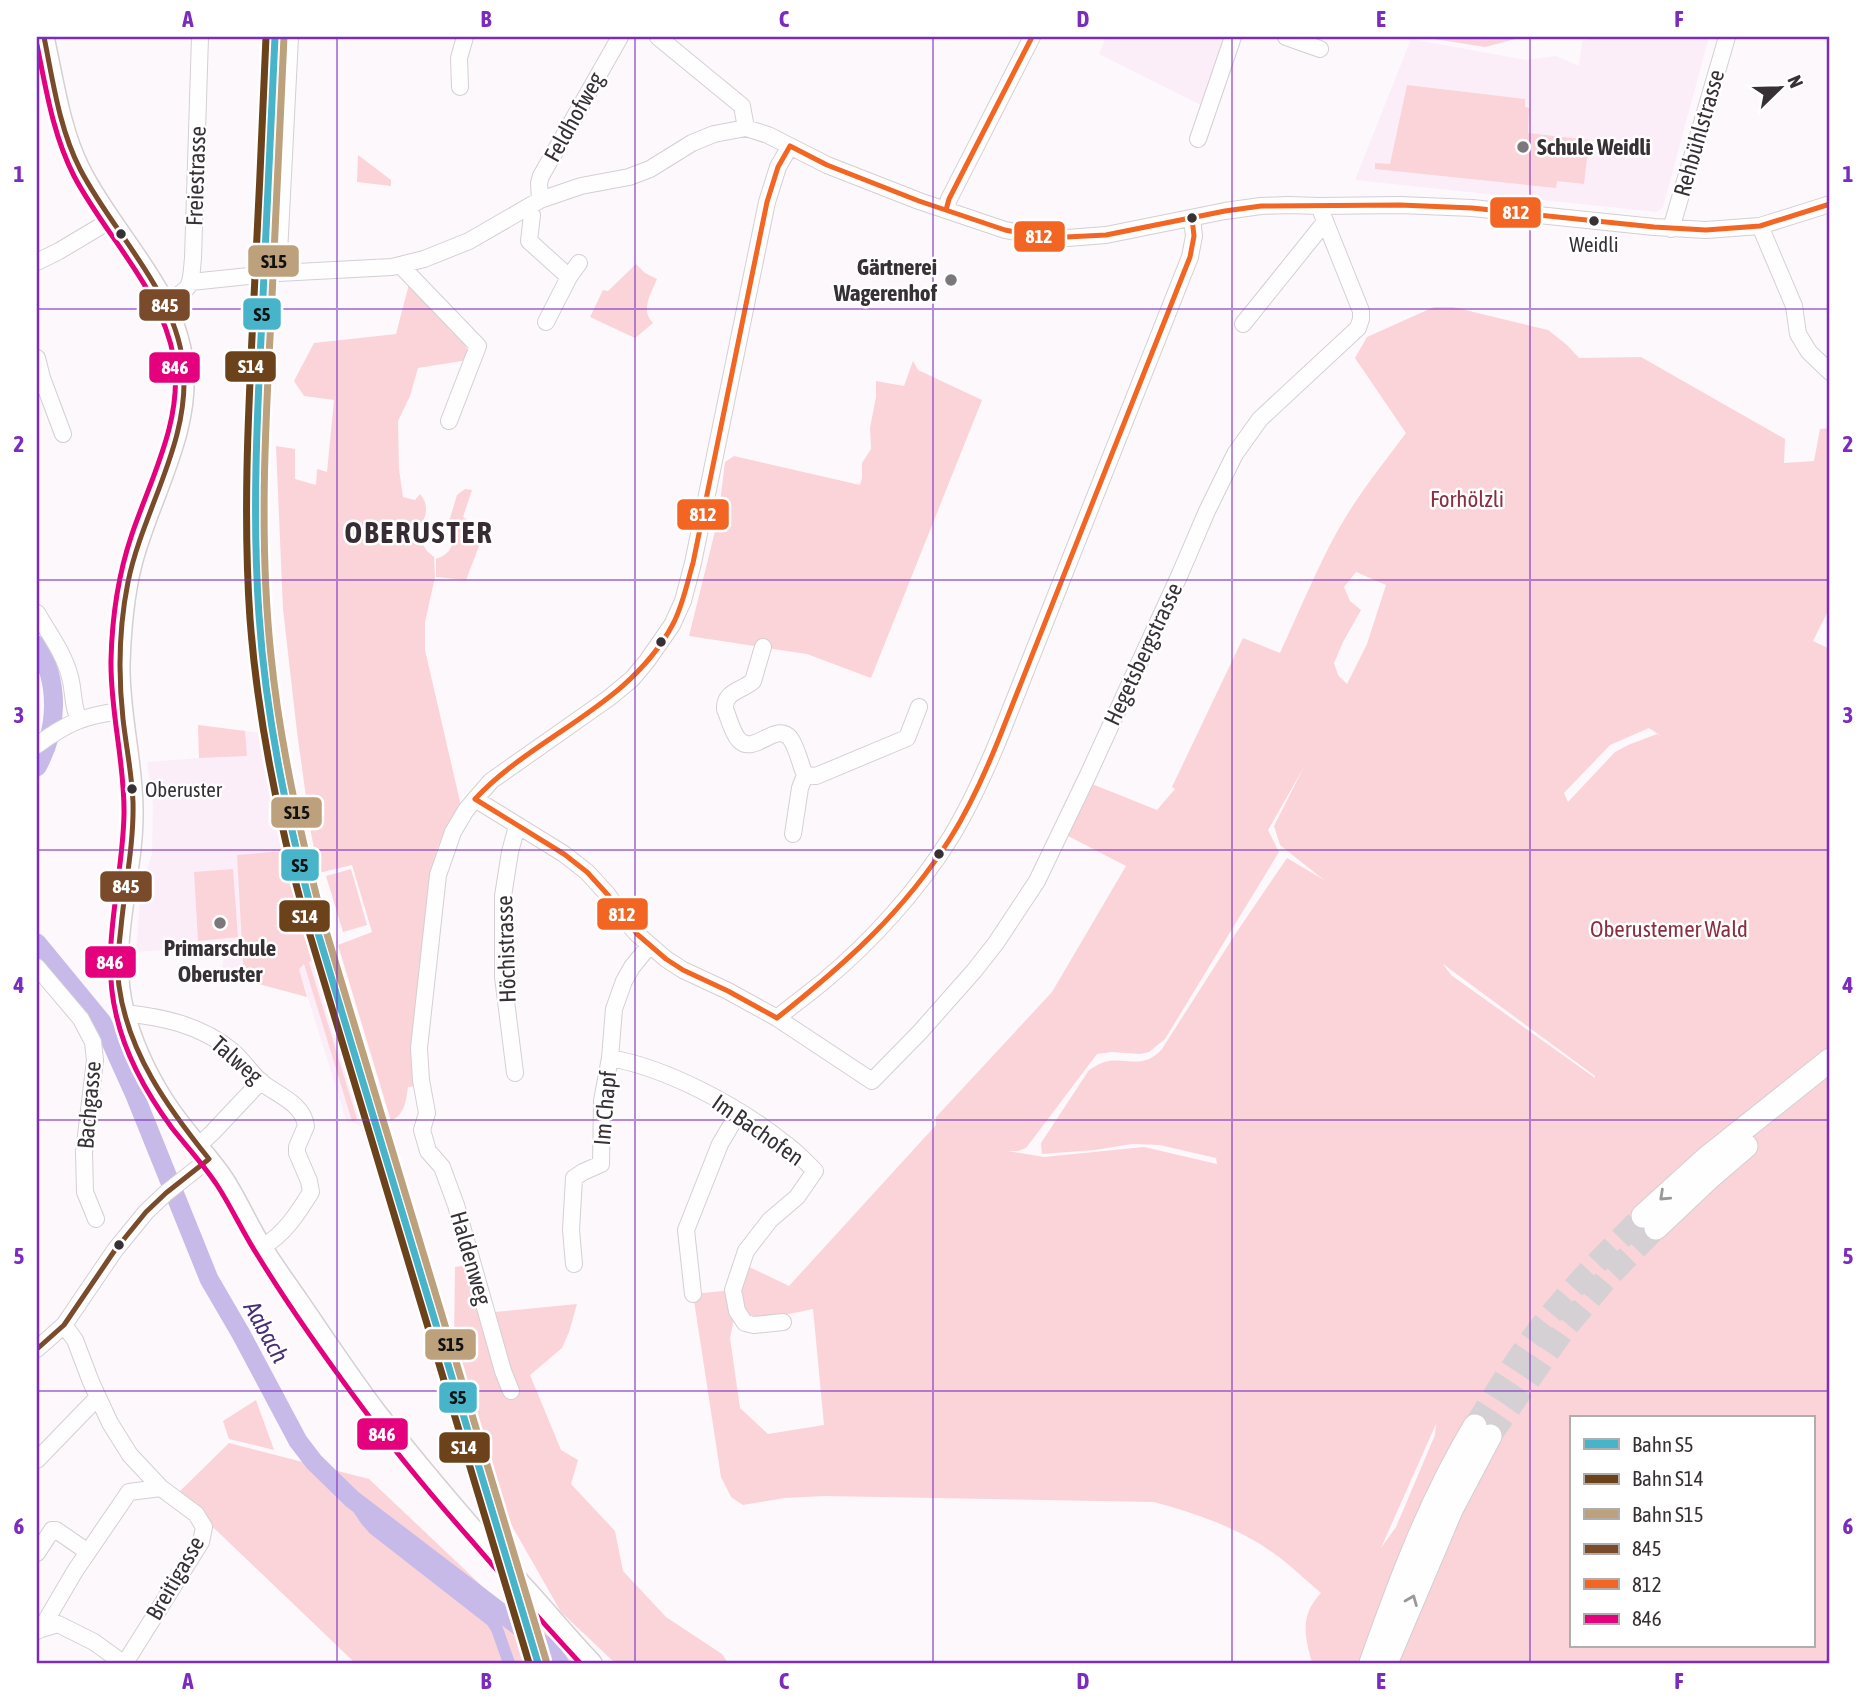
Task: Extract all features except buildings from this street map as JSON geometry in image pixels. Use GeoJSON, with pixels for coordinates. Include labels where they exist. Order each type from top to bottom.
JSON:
{"type":"FeatureCollection","features":[{"type":"Feature","properties":{"kind":"highway"},"geometry":{"type":"LineString","coordinates":[[1830,1060],[1707,1158],[1649,1222],[1830,1079]]}},
{"type":"Feature","properties":{"kind":"highway"},"geometry":{"type":"LineString","coordinates":[[1371,1663],[1435,1499],[1483,1431],[1387,1663]]}},
{"type":"Feature","properties":{"kind":"main road"},"geometry":{"type":"LineString","coordinates":[[44,37],[73,154],[90,189],[166,303],[180,343],[185,382],[177,433],[132,562],[126,595],[120,661],[122,710],[134,815],[119,949],[119,987],[124,1013],[160,1095],[223,1178],[262,1247],[358,1387],[400,1442],[510,1572],[593,1663]]}},
{"type":"Feature","properties":{"kind":"street","name":"Freiestrasse"},"geometry":{"type":"LineString","coordinates":[[191,282],[200,37]]}},
{"type":"Feature","properties":{"kind":"street"},"geometry":{"type":"LineString","coordinates":[[278,273],[290,37]]}},
{"type":"Feature","properties":{"kind":"street"},"geometry":{"type":"LineString","coordinates":[[460,88],[458,58],[464,37]]}},
{"type":"Feature","properties":{"kind":"street","name":"Feldhofweg"},"geometry":{"type":"LineString","coordinates":[[569,277],[529,241],[534,204],[541,176],[620,37]]}},
{"type":"Feature","properties":{"kind":"street"},"geometry":{"type":"LineString","coordinates":[[658,37],[742,106],[746,128]]}},
{"type":"Feature","properties":{"kind":"street"},"geometry":{"type":"LineString","coordinates":[[946,210],[949,199],[1032,37]]}},
{"type":"Feature","properties":{"kind":"street"},"geometry":{"type":"LineString","coordinates":[[1198,139],[1233,37]]}},
{"type":"Feature","properties":{"kind":"street"},"geometry":{"type":"LineString","coordinates":[[1286,37],[1320,49]]}},
{"type":"Feature","properties":{"kind":"street","name":"Rehbühlstrasse"},"geometry":{"type":"LineString","coordinates":[[1671,229],[1727,37]]}},
{"type":"Feature","properties":{"kind":"street"},"geometry":{"type":"LineString","coordinates":[[166,303],[184,292],[191,282],[400,265],[457,247],[534,204],[581,186],[629,177],[650,169],[692,143],[715,134],[746,128],[768,135],[827,165],[919,201],[1005,230],[1046,238],[1106,234],[1261,206],[1400,205],[1472,208],[1671,229],[1722,229],[1760,226],[1830,204]]}},
{"type":"Feature","properties":{"kind":"street"},"geometry":{"type":"LineString","coordinates":[[790,146],[778,167],[766,202],[693,563],[683,600],[672,625],[632,679],[575,723],[491,781],[475,799],[564,854],[587,872],[649,946],[683,970],[777,1017],[849,959],[896,909],[951,837],[972,799],[1000,736],[1190,257],[1194,236],[1192,218]]}},
{"type":"Feature","properties":{"kind":"street","name":"Hegetsbergstrasse"},"geometry":{"type":"LineString","coordinates":[[777,1017],[872,1080],[920,1032],[974,971],[1003,932],[1037,881],[1235,454],[1247,435],[1269,411],[1357,328],[1361,320],[1361,311],[1319,206]]}},
{"type":"Feature","properties":{"kind":"street"},"geometry":{"type":"LineString","coordinates":[[37,262],[111,220]]}},
{"type":"Feature","properties":{"kind":"street"},"geometry":{"type":"LineString","coordinates":[[1243,324],[1325,222]]}},
{"type":"Feature","properties":{"kind":"street"},"geometry":{"type":"LineString","coordinates":[[1760,226],[1794,306],[1798,334],[1810,352],[1830,372]]}},
{"type":"Feature","properties":{"kind":"street"},"geometry":{"type":"LineString","coordinates":[[546,322],[579,262]]}},
{"type":"Feature","properties":{"kind":"street"},"geometry":{"type":"LineString","coordinates":[[400,265],[478,346],[449,421]]}},
{"type":"Feature","properties":{"kind":"street"},"geometry":{"type":"LineString","coordinates":[[37,358],[63,434]]}},
{"type":"Feature","properties":{"kind":"street"},"geometry":{"type":"LineString","coordinates":[[37,614],[57,645],[70,676],[75,712],[79,720]]}},
{"type":"Feature","properties":{"kind":"street"},"geometry":{"type":"LineString","coordinates":[[763,647],[753,681],[728,695],[724,704],[737,738],[743,743],[751,744],[779,733],[787,735],[792,741],[804,775],[793,834]]}},
{"type":"Feature","properties":{"kind":"street"},"geometry":{"type":"LineString","coordinates":[[804,775],[816,776],[907,738],[919,707]]}},
{"type":"Feature","properties":{"kind":"street"},"geometry":{"type":"LineString","coordinates":[[43,736],[88,716],[122,710]]}},
{"type":"Feature","properties":{"kind":"street","name":"Haldenweg"},"geometry":{"type":"LineString","coordinates":[[475,799],[453,832],[444,856],[436,892],[419,1048],[427,1114],[422,1130],[428,1151],[442,1167],[456,1205],[511,1391]]}},
{"type":"Feature","properties":{"kind":"street","name":"Höchistrasse"},"geometry":{"type":"LineString","coordinates":[[515,1073],[503,977],[503,896],[517,826]]}},
{"type":"Feature","properties":{"kind":"street","name":"Im Chapf"},"geometry":{"type":"LineString","coordinates":[[574,1264],[573,1178],[601,1164],[602,1101],[610,1058],[614,1009],[632,967],[649,946]]}},
{"type":"Feature","properties":{"kind":"street","name":"Bachgasse"},"geometry":{"type":"LineString","coordinates":[[37,967],[43,985],[81,1019],[93,1042],[95,1060],[84,1152],[86,1192],[96,1219]]}},
{"type":"Feature","properties":{"kind":"street","name":"Talweg"},"geometry":{"type":"LineString","coordinates":[[124,1013],[177,1022],[205,1033],[231,1050],[261,1082],[302,1113],[306,1126],[297,1153],[311,1192],[278,1237],[262,1247]]}},
{"type":"Feature","properties":{"kind":"street","name":"Im Bachofen"},"geometry":{"type":"LineString","coordinates":[[610,1058],[645,1066],[739,1112],[784,1142],[816,1171],[797,1197],[770,1220],[754,1239],[741,1263],[733,1290],[737,1311],[745,1323],[754,1325],[783,1322]]}},
{"type":"Feature","properties":{"kind":"street"},"geometry":{"type":"LineString","coordinates":[[37,1349],[64,1325],[119,1245],[146,1212],[182,1181],[203,1152],[212,1133],[261,1082]]}},
{"type":"Feature","properties":{"kind":"street"},"geometry":{"type":"LineString","coordinates":[[693,1294],[686,1230],[713,1158],[739,1112]]}},
{"type":"Feature","properties":{"kind":"street","name":"Breitigasse"},"geometry":{"type":"LineString","coordinates":[[64,1325],[75,1340],[118,1439],[161,1488],[196,1514],[204,1527],[201,1542],[124,1663]]}},
{"type":"Feature","properties":{"kind":"street"},"geometry":{"type":"LineString","coordinates":[[37,1460],[98,1397]]}},
{"type":"Feature","properties":{"kind":"street"},"geometry":{"type":"LineString","coordinates":[[39,1630],[129,1492],[161,1488]]}},
{"type":"Feature","properties":{"kind":"street"},"geometry":{"type":"LineString","coordinates":[[37,1553],[52,1530],[88,1552]]}},
{"type":"Feature","properties":{"kind":"street"},"geometry":{"type":"LineString","coordinates":[[39,1630],[58,1624],[94,1642],[124,1663]]}},
{"type":"Feature","properties":{"kind":"shaded area"},"geometry":{"type":"Polygon","coordinates":[[[265,37],[284,37],[272,284],[265,336],[263,494],[268,495],[271,596],[266,604],[279,738],[309,879],[454,1342],[504,1512],[543,1663],[529,1663],[464,1438],[409,1284],[361,1126],[346,1120],[299,969],[221,973],[225,952],[192,948],[136,952],[141,885],[152,854],[153,805],[147,762],[199,758],[198,725],[263,733],[249,597],[244,493],[254,348],[246,347],[252,284],[265,37]]]}},
{"type":"Feature","properties":{"kind":"shaded area"},"geometry":{"type":"Polygon","coordinates":[[[1106,37],[1229,37],[1205,107],[1099,54],[1106,37]]]}},
{"type":"Feature","properties":{"kind":"shaded area","name":"Schule Weidli"},"geometry":{"type":"Polygon","coordinates":[[[1600,37],[1709,37],[1660,210],[1656,212],[1355,180],[1411,39],[1526,60],[1556,56],[1579,66],[1582,41],[1600,37]]]}},
{"type":"Feature","properties":{"kind":"green space"},"geometry":{"type":"Polygon","coordinates":[[[1422,37],[1523,37],[1485,47],[1422,37]]]}},
{"type":"Feature","properties":{"kind":"green space"},"geometry":{"type":"Polygon","coordinates":[[[1407,85],[1525,99],[1525,107],[1529,108],[1528,133],[1589,140],[1584,184],[1557,181],[1556,188],[1375,169],[1375,163],[1390,164],[1407,85]]]}},
{"type":"Feature","properties":{"kind":"green space"},"geometry":{"type":"Polygon","coordinates":[[[358,155],[391,180],[391,186],[357,182],[358,155]]]}},
{"type":"Feature","properties":{"kind":"green space"},"geometry":{"type":"Polygon","coordinates":[[[636,264],[657,279],[647,307],[647,313],[653,323],[635,338],[590,317],[603,290],[608,291],[636,264]]]}},
{"type":"Feature","properties":{"kind":"green space"},"geometry":{"type":"Polygon","coordinates":[[[409,284],[464,343],[469,353],[468,360],[418,368],[410,396],[398,421],[399,469],[403,497],[415,500],[420,494],[426,508],[422,522],[415,529],[414,542],[422,543],[434,557],[435,577],[425,622],[425,650],[461,806],[437,849],[430,893],[415,1086],[408,1087],[402,1111],[391,1121],[338,945],[372,932],[352,865],[319,873],[311,833],[283,609],[276,446],[295,449],[295,479],[316,485],[317,469],[327,472],[334,400],[304,396],[294,381],[314,343],[396,334],[409,284]]]}},
{"type":"Feature","properties":{"kind":"green space"},"geometry":{"type":"Polygon","coordinates":[[[1434,307],[1453,307],[1548,330],[1579,358],[1641,357],[1785,439],[1784,463],[1814,461],[1820,429],[1830,428],[1830,607],[1813,641],[1830,649],[1830,1663],[1312,1663],[1306,1635],[1307,1618],[1309,1610],[1321,1593],[1265,1547],[1235,1530],[1187,1512],[1154,1502],[825,1496],[785,1498],[743,1505],[731,1497],[721,1477],[693,1294],[733,1290],[741,1263],[789,1286],[936,1125],[936,1117],[1052,992],[1126,866],[1068,836],[1092,784],[1157,810],[1175,789],[1172,787],[1243,638],[1280,653],[1338,530],[1406,433],[1355,358],[1367,337],[1434,307]],[[1356,572],[1344,587],[1350,601],[1361,610],[1334,663],[1338,675],[1347,684],[1367,644],[1386,585],[1356,572]],[[1649,728],[1610,745],[1564,793],[1568,802],[1615,752],[1657,734],[1661,736],[1649,728]],[[1304,767],[1268,830],[1279,852],[1165,1039],[1149,1052],[1140,1054],[1097,1054],[1026,1148],[1008,1151],[1044,1157],[1144,1147],[1217,1164],[1216,1158],[1160,1145],[1132,1144],[1042,1154],[1041,1143],[1089,1070],[1104,1062],[1148,1059],[1162,1049],[1287,858],[1324,880],[1280,845],[1274,826],[1304,767]],[[1443,964],[1451,975],[1595,1078],[1443,964]],[[813,1309],[745,1323],[735,1314],[730,1338],[740,1408],[768,1434],[824,1425],[813,1309]],[[1436,1424],[1381,1548],[1396,1527],[1435,1435],[1436,1424]]]}},
{"type":"Feature","properties":{"kind":"green space"},"geometry":{"type":"Polygon","coordinates":[[[913,361],[918,370],[982,400],[871,678],[807,654],[689,636],[718,519],[725,462],[734,456],[860,485],[862,463],[871,449],[870,428],[876,381],[904,386],[913,361]]]}},
{"type":"Feature","properties":{"kind":"green space"},"geometry":{"type":"Polygon","coordinates":[[[465,489],[472,490],[463,517],[468,520],[466,527],[484,533],[466,580],[436,577],[436,559],[445,554],[452,545],[453,530],[448,525],[457,495],[465,489]]]}},
{"type":"Feature","properties":{"kind":"green space"},"geometry":{"type":"Polygon","coordinates":[[[198,725],[245,731],[247,756],[199,758],[198,725]]]}},
{"type":"Feature","properties":{"kind":"green space"},"geometry":{"type":"Polygon","coordinates":[[[284,851],[312,961],[309,962],[357,1119],[352,1121],[304,964],[299,969],[307,997],[244,980],[237,855],[284,851]]]}},
{"type":"Feature","properties":{"kind":"green space"},"geometry":{"type":"Polygon","coordinates":[[[233,869],[238,937],[198,941],[194,872],[233,869]]]}},
{"type":"Feature","properties":{"kind":"green space"},"geometry":{"type":"Polygon","coordinates":[[[351,869],[367,925],[343,932],[326,876],[351,869]]]}},
{"type":"Feature","properties":{"kind":"green space"},"geometry":{"type":"Polygon","coordinates":[[[480,1263],[495,1312],[577,1304],[562,1348],[530,1375],[561,1450],[578,1460],[571,1484],[615,1531],[623,1571],[666,1617],[722,1654],[728,1663],[615,1663],[561,1612],[504,1512],[454,1342],[455,1267],[480,1263]]]}},
{"type":"Feature","properties":{"kind":"green space"},"geometry":{"type":"Polygon","coordinates":[[[256,1400],[274,1450],[229,1439],[223,1421],[256,1400]]]}},
{"type":"Feature","properties":{"kind":"green space"},"geometry":{"type":"Polygon","coordinates":[[[229,1443],[369,1479],[517,1619],[529,1663],[355,1663],[216,1530],[174,1497],[229,1443]]]}},
{"type":"Feature","properties":{"kind":"green space"},"geometry":{"type":"Polygon","coordinates":[[[532,1618],[541,1622],[577,1663],[543,1663],[532,1618]]]}},
{"type":"Feature","properties":{"kind":"waterway","name":"Aabach"},"geometry":{"type":"LineString","coordinates":[[37,645],[50,675],[54,706],[49,737],[37,767]]}},
{"type":"Feature","properties":{"kind":"waterway","name":"Aabach"},"geometry":{"type":"LineString","coordinates":[[37,943],[102,1022],[134,1093],[209,1279],[298,1441],[314,1462],[352,1499],[550,1650],[559,1663]]}},
{"type":"Feature","properties":{"kind":"waterway"},"geometry":{"type":"LineString","coordinates":[[352,1499],[374,1529],[492,1621],[509,1663]]}},
{"type":"Feature","properties":{"kind":"tunnel"},"geometry":{"type":"LineString","coordinates":[[1475,1426],[1540,1327],[1584,1276],[1643,1216]]}},
{"type":"Feature","properties":{"kind":"tunnel"},"geometry":{"type":"LineString","coordinates":[[1490,1436],[1563,1331],[1608,1277],[1656,1228]]}},
{"type":"Feature","properties":{"kind":"rail line","name":"S14"},"geometry":{"type":"LineString","coordinates":[[266,37],[249,393],[247,506],[250,619],[264,735],[287,849],[307,925],[529,1663]]}},
{"type":"Feature","properties":{"kind":"rail line","name":"S5"},"geometry":{"type":"LineString","coordinates":[[275,37],[258,392],[256,504],[259,615],[273,732],[287,809],[315,923],[538,1663]]}},
{"type":"Feature","properties":{"kind":"rail line","name":"S15"},"geometry":{"type":"LineString","coordinates":[[284,37],[267,403],[264,529],[267,614],[285,756],[323,921],[546,1660]]}},
{"type":"Feature","properties":{"kind":"transit line","name":"845"},"geometry":{"type":"LineString","coordinates":[[44,37],[57,104],[73,153],[94,193],[168,310],[183,363],[184,392],[174,447],[135,555],[123,616],[120,685],[133,818],[118,971],[124,1011],[141,1057],[165,1100],[209,1159]]}},
{"type":"Feature","properties":{"kind":"transit line","name":"812"},"geometry":{"type":"LineString","coordinates":[[946,210],[949,199],[1032,37]]}},
{"type":"Feature","properties":{"kind":"transit line","name":"846"},"geometry":{"type":"LineString","coordinates":[[37,45],[51,112],[67,160],[87,199],[132,264],[158,309],[168,334],[176,382],[164,448],[127,549],[119,581],[113,628],[111,679],[124,814],[110,964],[120,1029],[131,1059],[154,1102],[217,1185],[269,1274],[343,1382],[427,1489],[580,1663]]}},
{"type":"Feature","properties":{"kind":"transit line","name":"812"},"geometry":{"type":"LineString","coordinates":[[790,146],[827,165],[919,201],[1005,230],[1046,238],[1106,235],[1261,206],[1400,205],[1472,208],[1706,230],[1760,226],[1830,204]]}},
{"type":"Feature","properties":{"kind":"transit line","name":"812"},"geometry":{"type":"LineString","coordinates":[[475,799],[499,776],[607,699],[632,677],[654,653],[673,624],[693,563],[767,202],[778,167],[790,146]]}},
{"type":"Feature","properties":{"kind":"transit line","name":"812"},"geometry":{"type":"LineString","coordinates":[[777,1018],[850,957],[893,913],[933,864],[972,800],[1000,736],[1190,257],[1194,236],[1192,218]]}},
{"type":"Feature","properties":{"kind":"transit line","name":"812"},"geometry":{"type":"LineString","coordinates":[[475,799],[564,854],[587,872],[637,934],[666,959],[777,1018]]}},
{"type":"Feature","properties":{"kind":"transit line","name":"845"},"geometry":{"type":"LineString","coordinates":[[37,1349],[64,1325],[115,1250],[146,1212],[209,1159]]}},
{"type":"Feature","properties":{"kind":"place","name":"Schule Weidli"},"geometry":{"type":"Point","coordinates":[1523,147]}},
{"type":"Feature","properties":{"kind":"place","name":"Weidli"},"geometry":{"type":"Point","coordinates":[1594,221]}},
{"type":"Feature","properties":{"kind":"place","name":"Gärtnerei Wagerenhof"},"geometry":{"type":"Point","coordinates":[951,280]}},
{"type":"Feature","properties":{"kind":"place","name":"Oberuster"},"geometry":{"type":"Point","coordinates":[132,789]}},
{"type":"Feature","properties":{"kind":"place","name":"Primarschule Oberuster"},"geometry":{"type":"Point","coordinates":[220,923]}},
{"type":"Feature","properties":{"kind":"district","name":"OBERUSTER"},"geometry":{"type":"Point","coordinates":[419,533]}},
{"type":"Feature","properties":{"kind":"park label","name":"Forhölzli"},"geometry":{"type":"Point","coordinates":[1467,499]}},
{"type":"Feature","properties":{"kind":"park label","name":"Oberustemer Wald"},"geometry":{"type":"Point","coordinates":[1669,929]}}]}
